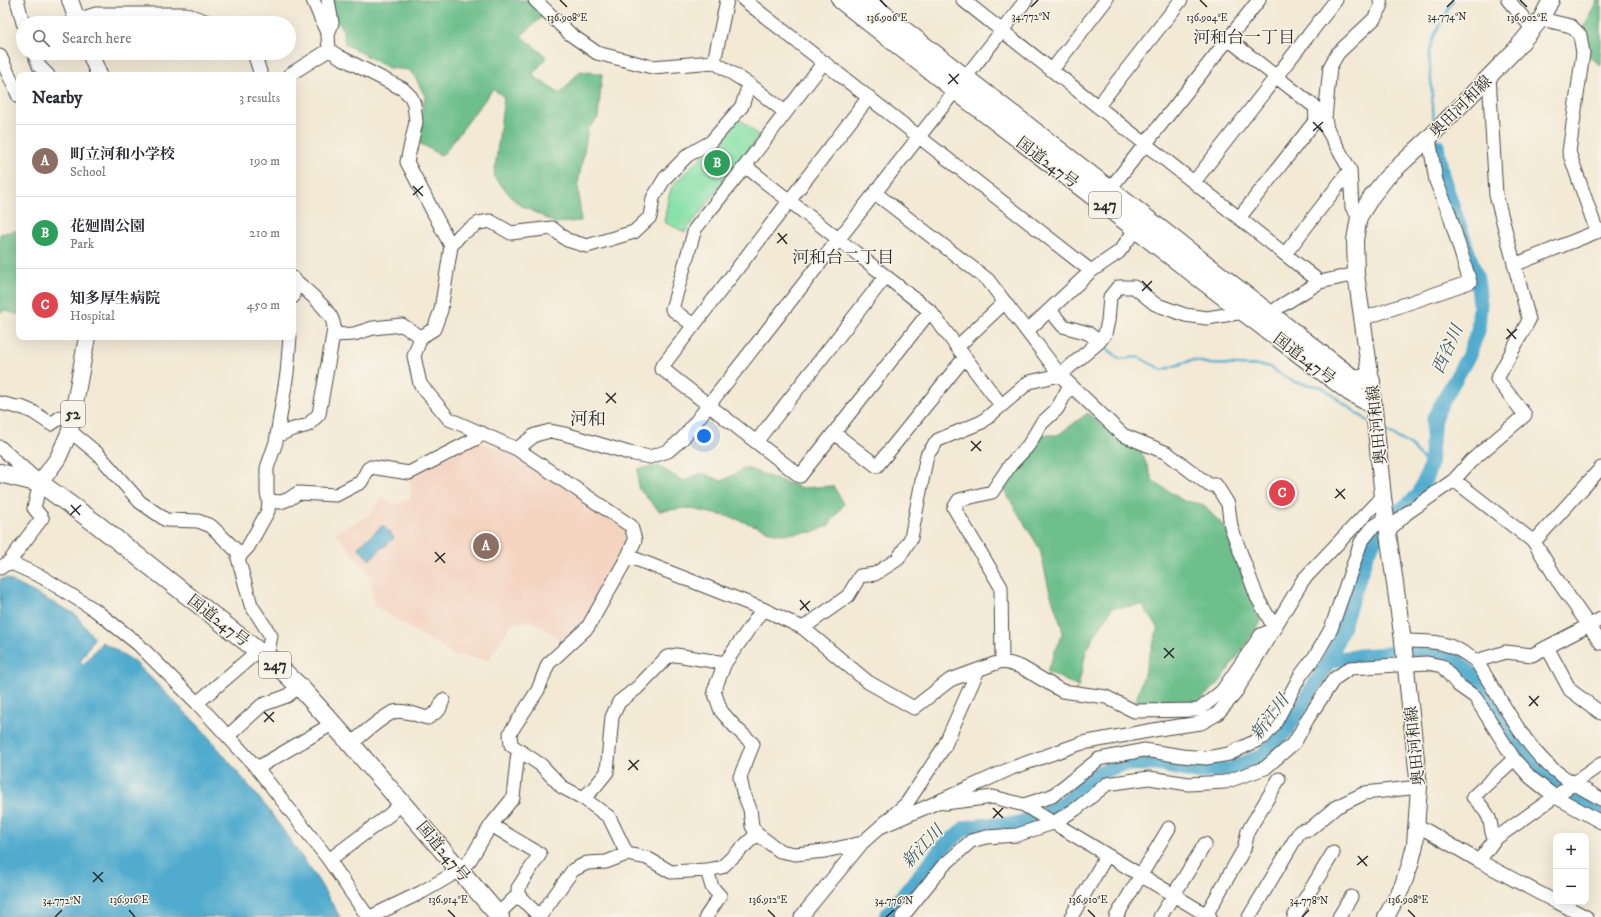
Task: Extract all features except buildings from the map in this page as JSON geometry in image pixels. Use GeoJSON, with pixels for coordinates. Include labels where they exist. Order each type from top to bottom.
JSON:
{"type":"FeatureCollection","features":[{"type":"Feature","properties":{"kind":"highway","name":"国道247号"},"geometry":{"type":"LineString","coordinates":[[841,0],[1109,190],[1351,377],[1371,381]]}},
{"type":"Feature","properties":{"kind":"highway","name":"国道247号"},"geometry":{"type":"LineString","coordinates":[[865,0],[960,84],[1136,229],[1350,392],[1373,405]]}},
{"type":"Feature","properties":{"kind":"highway","name":"国道247号"},"geometry":{"type":"LineString","coordinates":[[0,473],[40,483],[98,525],[263,654],[299,686],[332,722],[498,916]]}},
{"type":"Feature","properties":{"kind":"main road"},"geometry":{"type":"LineString","coordinates":[[70,0],[75,16]]}},
{"type":"Feature","properties":{"kind":"main road","name":"奥田河和線"},"geometry":{"type":"LineString","coordinates":[[1386,917],[1402,887],[1410,865],[1417,825],[1419,788],[1406,665],[1386,514],[1371,381],[1356,274],[1355,240],[1359,217],[1372,196],[1387,177],[1429,138],[1489,76],[1537,24],[1552,0]]}},
{"type":"Feature","properties":{"kind":"main road"},"geometry":{"type":"LineString","coordinates":[[92,60],[95,72]]}},
{"type":"Feature","properties":{"kind":"main road","name":"52"},"geometry":{"type":"LineString","coordinates":[[40,483],[58,458],[71,425],[86,340]]}},
{"type":"Feature","properties":{"kind":"street"},"geometry":{"type":"LineString","coordinates":[[17,0],[21,16]]}},
{"type":"Feature","properties":{"kind":"street"},"geometry":{"type":"LineString","coordinates":[[313,0],[328,35],[329,50]]}},
{"type":"Feature","properties":{"kind":"street"},"geometry":{"type":"LineString","coordinates":[[328,0],[332,23],[328,35]]}},
{"type":"Feature","properties":{"kind":"street"},"geometry":{"type":"LineString","coordinates":[[535,0],[570,34],[597,53],[652,67],[714,62],[748,84],[785,112]]}},
{"type":"Feature","properties":{"kind":"street"},"geometry":{"type":"LineString","coordinates":[[714,62],[727,0]]}},
{"type":"Feature","properties":{"kind":"street"},"geometry":{"type":"LineString","coordinates":[[744,0],[1091,271]]}},
{"type":"Feature","properties":{"kind":"street"},"geometry":{"type":"LineString","coordinates":[[963,0],[1146,143],[1320,282]]}},
{"type":"Feature","properties":{"kind":"street"},"geometry":{"type":"LineString","coordinates":[[517,449],[535,435],[550,431],[629,453],[650,457],[668,451],[683,438],[1026,0]]}},
{"type":"Feature","properties":{"kind":"street"},"geometry":{"type":"LineString","coordinates":[[1052,70],[1106,0]]}},
{"type":"Feature","properties":{"kind":"street"},"geometry":{"type":"LineString","coordinates":[[1098,106],[1181,0]]}},
{"type":"Feature","properties":{"kind":"street"},"geometry":{"type":"LineString","coordinates":[[1109,190],[1259,0]]}},
{"type":"Feature","properties":{"kind":"street"},"geometry":{"type":"LineString","coordinates":[[1194,182],[1336,0]]}},
{"type":"Feature","properties":{"kind":"street"},"geometry":{"type":"LineString","coordinates":[[1359,217],[1352,207],[1350,170],[1327,129],[1325,118],[1330,67],[1338,53],[1374,19],[1381,7],[1380,0]]}},
{"type":"Feature","properties":{"kind":"street"},"geometry":{"type":"LineString","coordinates":[[1508,0],[1537,24],[1571,26],[1580,35],[1583,54],[1569,152],[1599,231],[1514,265]]}},
{"type":"Feature","properties":{"kind":"street"},"geometry":{"type":"LineString","coordinates":[[91,16],[96,14],[185,14],[191,16]]}},
{"type":"Feature","properties":{"kind":"street"},"geometry":{"type":"LineString","coordinates":[[1228,39],[1315,107],[1316,120],[1239,218]]}},
{"type":"Feature","properties":{"kind":"street"},"geometry":{"type":"LineString","coordinates":[[295,72],[329,50]]}},
{"type":"Feature","properties":{"kind":"street"},"geometry":{"type":"LineString","coordinates":[[329,50],[403,89],[412,97],[416,122],[407,162],[451,246]]}},
{"type":"Feature","properties":{"kind":"street"},"geometry":{"type":"LineString","coordinates":[[0,56],[16,91]]}},
{"type":"Feature","properties":{"kind":"street"},"geometry":{"type":"LineString","coordinates":[[37,60],[39,66],[45,72]]}},
{"type":"Feature","properties":{"kind":"street"},"geometry":{"type":"LineString","coordinates":[[256,60],[259,72]]}},
{"type":"Feature","properties":{"kind":"street"},"geometry":{"type":"LineString","coordinates":[[693,326],[672,309],[695,228],[745,166],[824,62]]}},
{"type":"Feature","properties":{"kind":"street"},"geometry":{"type":"LineString","coordinates":[[1028,807],[1052,796],[1099,759],[1144,750],[1206,758],[1229,754],[1264,737],[1274,725],[1300,676],[1316,655],[1331,629],[1361,542],[1373,526],[1386,514],[1407,513],[1454,480],[1471,461],[1525,415],[1497,379],[1529,320],[1496,195],[1489,76]]}},
{"type":"Feature","properties":{"kind":"street"},"geometry":{"type":"LineString","coordinates":[[627,854],[609,818],[583,798],[562,787],[541,766],[518,751],[511,744],[510,733],[538,690],[548,664],[588,627],[628,556],[634,540],[631,526],[517,449],[449,419],[420,384],[414,356],[421,337],[434,329],[441,310],[451,246],[460,235],[480,223],[490,221],[511,233],[552,228],[566,240],[587,246],[634,232],[650,217],[653,198],[664,178],[688,155],[711,142],[742,106],[748,84]]}},
{"type":"Feature","properties":{"kind":"street"},"geometry":{"type":"LineString","coordinates":[[869,98],[660,368],[800,476],[930,311]]}},
{"type":"Feature","properties":{"kind":"street"},"geometry":{"type":"LineString","coordinates":[[1362,319],[1470,282],[1449,213],[1436,181],[1429,138]]}},
{"type":"Feature","properties":{"kind":"street"},"geometry":{"type":"LineString","coordinates":[[745,166],[930,311],[1001,405]]}},
{"type":"Feature","properties":{"kind":"street"},"geometry":{"type":"LineString","coordinates":[[1285,254],[1350,170]]}},
{"type":"Feature","properties":{"kind":"street"},"geometry":{"type":"LineString","coordinates":[[875,193],[988,280],[1060,375],[1123,435],[1167,453],[1209,485],[1216,485],[1228,504],[1231,527],[1257,597],[1275,629]]}},
{"type":"Feature","properties":{"kind":"street"},"geometry":{"type":"LineString","coordinates":[[1027,331],[1091,271],[1119,252],[1136,229]]}},
{"type":"Feature","properties":{"kind":"street"},"geometry":{"type":"LineString","coordinates":[[1271,315],[1279,307],[1320,282],[1356,274]]}},
{"type":"Feature","properties":{"kind":"street"},"geometry":{"type":"LineString","coordinates":[[756,442],[886,276]]}},
{"type":"Feature","properties":{"kind":"street"},"geometry":{"type":"LineString","coordinates":[[277,436],[290,430],[308,425],[319,414],[333,335],[334,324],[330,315],[296,280]]}},
{"type":"Feature","properties":{"kind":"street"},"geometry":{"type":"LineString","coordinates":[[804,628],[848,596],[860,576],[875,574],[898,560],[910,538],[927,455],[938,440],[982,422],[1029,382],[1060,375],[1099,342],[1105,334],[1108,321],[1110,297],[1118,287],[1134,287],[1155,304],[1185,315],[1207,318],[1244,312]]}},
{"type":"Feature","properties":{"kind":"street"},"geometry":{"type":"LineString","coordinates":[[834,433],[877,466],[961,352],[1005,302]]}},
{"type":"Feature","properties":{"kind":"street"},"geometry":{"type":"LineString","coordinates":[[1050,310],[1063,326],[1088,333],[1099,342]]}},
{"type":"Feature","properties":{"kind":"street"},"geometry":{"type":"LineString","coordinates":[[333,335],[354,334],[373,328],[402,324],[421,337]]}},
{"type":"Feature","properties":{"kind":"street"},"geometry":{"type":"LineString","coordinates":[[197,703],[263,654],[271,636],[250,605],[238,558],[240,554],[248,547],[268,511],[269,501],[267,493],[267,468],[277,436],[287,373],[290,340]]}},
{"type":"Feature","properties":{"kind":"street"},"geometry":{"type":"LineString","coordinates":[[1002,661],[1001,587],[954,508],[959,500],[992,492],[1011,464],[1028,446],[1041,424],[1057,409],[1070,385]]}},
{"type":"Feature","properties":{"kind":"street"},"geometry":{"type":"LineString","coordinates":[[0,402],[17,407],[21,406],[33,412],[50,424],[61,417],[71,425],[98,454],[140,502],[166,520],[198,521],[211,526],[240,554]]}},
{"type":"Feature","properties":{"kind":"street"},"geometry":{"type":"LineString","coordinates":[[269,501],[281,502],[298,493],[336,495],[361,482],[366,472],[371,467],[409,472],[477,438],[482,433]]}},
{"type":"Feature","properties":{"kind":"street"},"geometry":{"type":"LineString","coordinates":[[0,446],[40,483],[34,508],[42,518],[4,565],[42,577],[94,610],[138,644],[197,703],[256,768],[329,860],[369,917],[422,892],[460,870],[470,860],[491,825],[513,798],[518,751]]}},
{"type":"Feature","properties":{"kind":"street"},"geometry":{"type":"LineString","coordinates":[[1534,542],[1601,468]]}},
{"type":"Feature","properties":{"kind":"street"},"geometry":{"type":"LineString","coordinates":[[1454,480],[1534,542],[1558,581],[1601,643]]}},
{"type":"Feature","properties":{"kind":"street"},"geometry":{"type":"LineString","coordinates":[[880,827],[1012,768],[1082,743],[1201,723],[1217,714],[1234,695],[1275,629],[1303,580],[1375,504],[1386,514]]}},
{"type":"Feature","properties":{"kind":"street"},"geometry":{"type":"LineString","coordinates":[[628,556],[763,609],[804,628],[868,682],[914,708],[950,680],[1002,661],[1021,667],[1062,691],[1106,697],[1134,711],[1199,710],[1222,691],[1261,635],[1275,629]]}},
{"type":"Feature","properties":{"kind":"street"},"geometry":{"type":"LineString","coordinates":[[763,609],[725,663],[714,691],[721,712],[753,744],[740,778],[742,792],[750,808],[752,826],[757,834],[780,851],[795,854],[825,851],[862,843]]}},
{"type":"Feature","properties":{"kind":"street"},"geometry":{"type":"LineString","coordinates":[[1476,661],[1506,652],[1532,655],[1601,619]]}},
{"type":"Feature","properties":{"kind":"street"},"geometry":{"type":"LineString","coordinates":[[1403,641],[1435,641],[1463,651],[1476,661],[1527,740],[1545,762],[1572,785],[1601,799]]}},
{"type":"Feature","properties":{"kind":"street"},"geometry":{"type":"LineString","coordinates":[[1547,647],[1570,690],[1601,713]]}},
{"type":"Feature","properties":{"kind":"street"},"geometry":{"type":"LineString","coordinates":[[583,798],[594,788],[607,772],[612,716],[619,702],[637,688],[667,657],[676,654],[725,663]]}},
{"type":"Feature","properties":{"kind":"street"},"geometry":{"type":"LineString","coordinates":[[903,917],[942,867],[971,841],[986,837],[1017,835],[1053,823],[1076,809],[1107,784],[1149,778],[1189,784],[1225,782],[1265,768],[1295,742],[1308,718],[1334,679],[1350,668],[1427,663],[1442,666],[1458,685],[1475,698],[1514,759],[1530,777],[1554,796],[1601,822]]}},
{"type":"Feature","properties":{"kind":"street"},"geometry":{"type":"LineString","coordinates":[[801,917],[862,843],[907,803],[944,747],[978,670]]}},
{"type":"Feature","properties":{"kind":"street"},"geometry":{"type":"LineString","coordinates":[[228,736],[262,705],[287,696],[299,686]]}},
{"type":"Feature","properties":{"kind":"street"},"geometry":{"type":"LineString","coordinates":[[351,744],[376,724],[395,712],[409,713],[428,718],[439,710],[443,700]]}},
{"type":"Feature","properties":{"kind":"street"},"geometry":{"type":"LineString","coordinates":[[256,768],[327,727],[332,722]]}},
{"type":"Feature","properties":{"kind":"street"},"geometry":{"type":"LineString","coordinates":[[1495,839],[1492,836],[1489,818],[1486,811],[1473,797],[1514,759]]}},
{"type":"Feature","properties":{"kind":"street"},"geometry":{"type":"LineString","coordinates":[[1479,861],[1495,839],[1601,764]]}},
{"type":"Feature","properties":{"kind":"street"},"geometry":{"type":"LineString","coordinates":[[931,805],[993,797],[1028,807],[1207,916],[1244,849],[1248,831],[1278,779]]}},
{"type":"Feature","properties":{"kind":"street"},"geometry":{"type":"LineString","coordinates":[[1249,917],[1300,831],[1310,829],[1336,807],[1365,793],[1419,788]]}},
{"type":"Feature","properties":{"kind":"street"},"geometry":{"type":"LineString","coordinates":[[329,860],[389,815],[402,803]]}},
{"type":"Feature","properties":{"kind":"street"},"geometry":{"type":"LineString","coordinates":[[491,825],[540,854],[518,888],[518,895],[498,916]]}},
{"type":"Feature","properties":{"kind":"street"},"geometry":{"type":"LineString","coordinates":[[1417,825],[1479,861],[1553,900]]}},
{"type":"Feature","properties":{"kind":"street"},"geometry":{"type":"LineString","coordinates":[[1116,917],[1170,828]]}},
{"type":"Feature","properties":{"kind":"street"},"geometry":{"type":"LineString","coordinates":[[518,895],[540,916],[573,870],[588,863],[606,862],[627,854],[647,858],[671,872],[706,870],[722,867],[757,834]]}},
{"type":"Feature","properties":{"kind":"street"},"geometry":{"type":"LineString","coordinates":[[1160,917],[1204,844]]}},
{"type":"Feature","properties":{"kind":"street"},"geometry":{"type":"LineString","coordinates":[[1294,917],[1333,853]]}},
{"type":"Feature","properties":{"kind":"street"},"geometry":{"type":"LineString","coordinates":[[1071,917],[1107,855]]}},
{"type":"Feature","properties":{"kind":"street"},"geometry":{"type":"LineString","coordinates":[[706,870],[712,886],[720,896],[706,917]]}},
{"type":"Feature","properties":{"kind":"street"},"geometry":{"type":"LineString","coordinates":[[1339,917],[1351,897]]}},
{"type":"Feature","properties":{"kind":"street"},"geometry":{"type":"LineString","coordinates":[[1559,905],[1567,913],[1586,917]]}},
{"type":"Feature","properties":{"kind":"shaded area"},"geometry":{"type":"Polygon","coordinates":[[[478,442],[514,453],[624,527],[628,539],[623,553],[584,624],[562,643],[552,633],[532,621],[512,623],[489,660],[453,655],[373,605],[372,577],[335,532],[367,517],[383,497],[394,505],[411,498],[409,476],[478,442]]]}},
{"type":"Feature","properties":{"kind":"green space"},"geometry":{"type":"Polygon","coordinates":[[[321,0],[531,0],[544,15],[521,36],[547,57],[532,75],[560,94],[580,71],[602,74],[598,118],[588,129],[578,184],[581,221],[555,223],[517,203],[494,177],[504,97],[493,89],[442,156],[416,141],[425,96],[415,77],[409,70],[389,68],[345,44],[342,27],[325,10],[321,0]]]}},
{"type":"Feature","properties":{"kind":"green space"},"geometry":{"type":"Polygon","coordinates":[[[1597,0],[1601,0],[1601,65],[1587,56],[1583,29],[1597,0]]]}},
{"type":"Feature","properties":{"kind":"green space"},"geometry":{"type":"Polygon","coordinates":[[[738,117],[759,136],[685,232],[664,222],[668,198],[673,185],[717,141],[738,117]]]}},
{"type":"Feature","properties":{"kind":"green space"},"geometry":{"type":"Polygon","coordinates":[[[16,231],[16,314],[5,310],[0,313],[0,234],[16,231]]]}},
{"type":"Feature","properties":{"kind":"green space"},"geometry":{"type":"Polygon","coordinates":[[[1088,413],[1116,438],[1141,451],[1153,481],[1184,501],[1202,504],[1225,527],[1251,599],[1261,622],[1219,683],[1198,702],[1135,704],[1158,627],[1142,605],[1112,608],[1087,648],[1078,687],[1047,671],[1063,631],[1049,589],[1040,549],[1002,487],[1042,435],[1058,435],[1088,413]]]}},
{"type":"Feature","properties":{"kind":"green space"},"geometry":{"type":"Polygon","coordinates":[[[658,466],[683,481],[701,473],[722,481],[746,468],[801,488],[833,486],[844,504],[829,525],[815,532],[778,534],[731,517],[686,508],[659,511],[638,488],[638,469],[658,466]]]}},
{"type":"Feature","properties":{"kind":"water"},"geometry":{"type":"Polygon","coordinates":[[[383,525],[394,538],[369,560],[358,547],[383,525]]]}},
{"type":"Feature","properties":{"kind":"water"},"geometry":{"type":"Polygon","coordinates":[[[6,578],[75,614],[94,638],[80,662],[84,664],[102,642],[134,661],[202,729],[269,810],[318,880],[340,917],[0,917],[0,579],[6,578]]]}},
{"type":"Feature","properties":{"kind":"waterway"},"geometry":{"type":"LineString","coordinates":[[1434,121],[1429,53],[1435,34],[1453,0]]}},
{"type":"Feature","properties":{"kind":"waterway","name":"西谷川"},"geometry":{"type":"LineString","coordinates":[[1396,514],[1419,495],[1430,467],[1434,418],[1469,355],[1478,331],[1480,304],[1477,279],[1442,175],[1437,146]]}},
{"type":"Feature","properties":{"kind":"waterway"},"geometry":{"type":"LineString","coordinates":[[1104,346],[1120,359],[1138,357],[1163,370],[1192,360],[1210,364],[1267,366],[1294,382],[1322,387],[1369,422]]}},
{"type":"Feature","properties":{"kind":"waterway"},"geometry":{"type":"LineString","coordinates":[[1384,430],[1410,445],[1430,467]]}},
{"type":"Feature","properties":{"kind":"waterway","name":"新江川"},"geometry":{"type":"LineString","coordinates":[[886,917],[942,848],[965,828],[987,825],[1014,824],[1034,819],[1070,799],[1093,775],[1123,764],[1156,764],[1195,772],[1231,769],[1263,755],[1286,731],[1329,661],[1344,623],[1367,553],[1380,532]]}},
{"type":"Feature","properties":{"kind":"waterway","name":"新江川"},"geometry":{"type":"LineString","coordinates":[[1329,661],[1359,656],[1414,652],[1442,654],[1459,663],[1474,676],[1535,768],[1571,797],[1601,814]]}},
{"type":"Feature","properties":{"kind":"place","name":"花廻間公園"},"geometry":{"type":"Point","coordinates":[717,163]}},
{"type":"Feature","properties":{"kind":"place","name":"知多厚生病院"},"geometry":{"type":"Point","coordinates":[1282,493]}},
{"type":"Feature","properties":{"kind":"place","name":"町立河和小学校"},"geometry":{"type":"Point","coordinates":[486,546]}},
{"type":"Feature","properties":{"kind":"district","name":"河和台一丁目"},"geometry":{"type":"Point","coordinates":[1244,37]}},
{"type":"Feature","properties":{"kind":"district","name":"河和台二丁目"},"geometry":{"type":"Point","coordinates":[843,257]}},
{"type":"Feature","properties":{"kind":"district","name":"河和"},"geometry":{"type":"Point","coordinates":[588,419]}}]}
